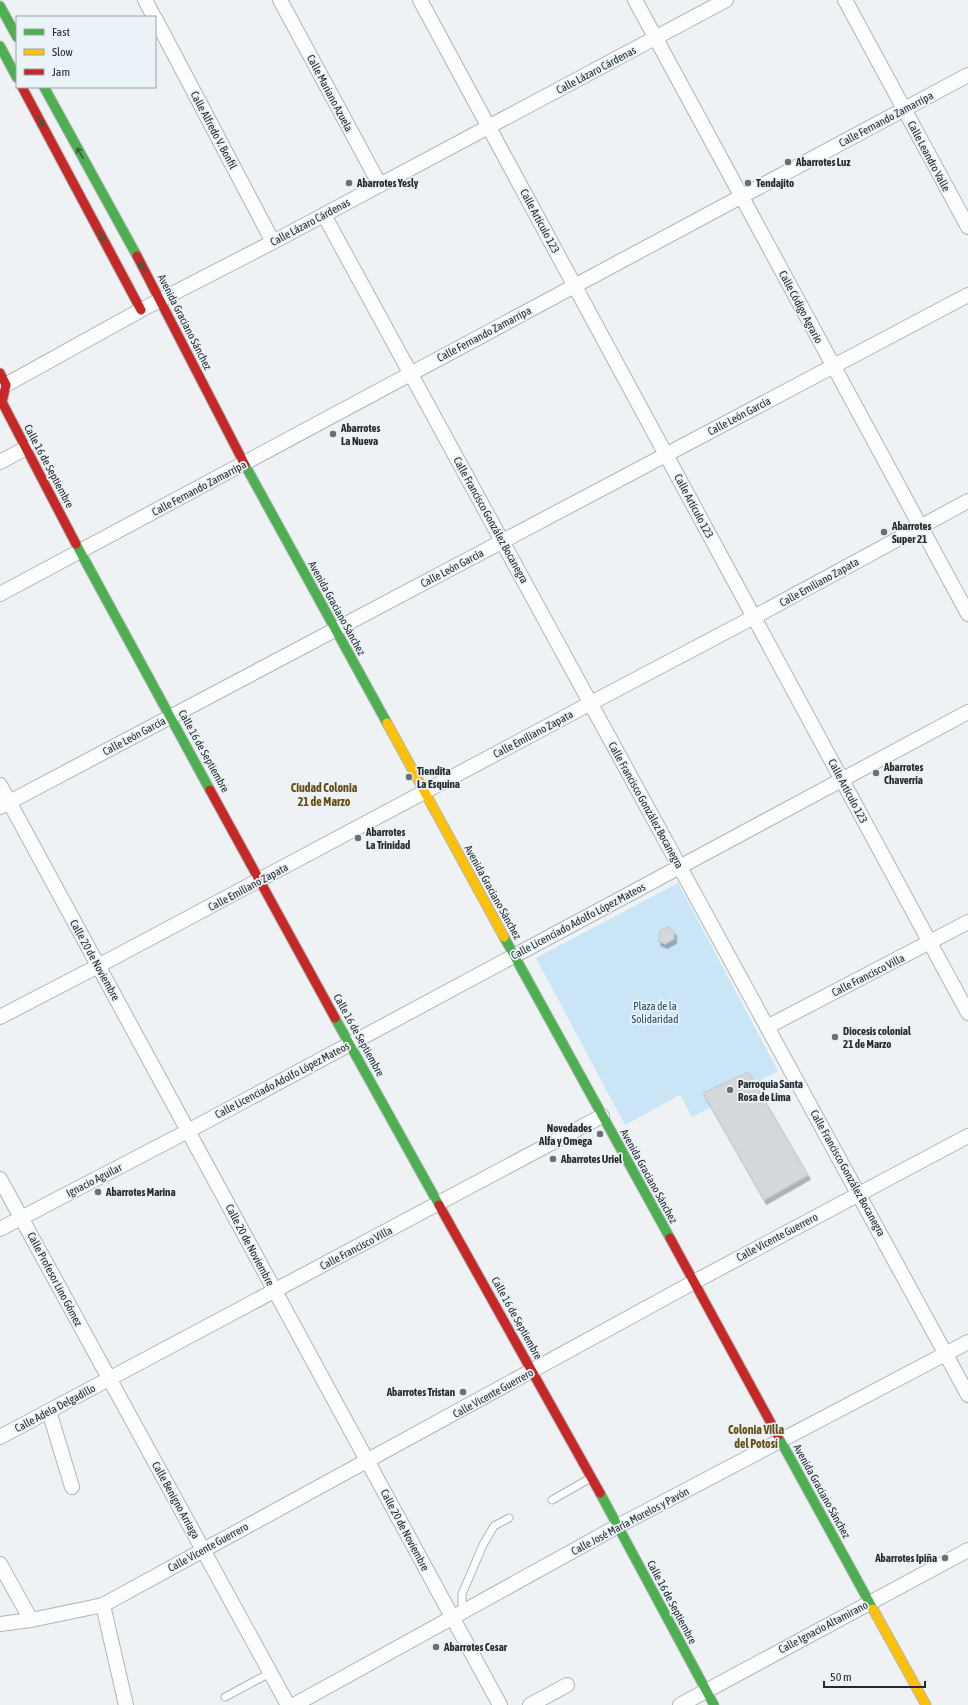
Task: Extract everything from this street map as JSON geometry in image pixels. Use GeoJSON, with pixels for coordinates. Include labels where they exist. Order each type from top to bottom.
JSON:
{"type":"FeatureCollection","features":[{"type":"Feature","properties":{"kind":"street","name":"Calle Alfredo V. Bonfil"},"geometry":{"type":"LineString","coordinates":[[145,0],[154,16]]}},
{"type":"Feature","properties":{"kind":"street","name":"Calle Mariano Azuela"},"geometry":{"type":"LineString","coordinates":[[280,0],[380,185]]}},
{"type":"Feature","properties":{"kind":"street","name":"Calle Artículo 123"},"geometry":{"type":"LineString","coordinates":[[420,0],[968,1013]]}},
{"type":"Feature","properties":{"kind":"street","name":"Calle Código Agrario"},"geometry":{"type":"LineString","coordinates":[[634,0],[968,614]]}},
{"type":"Feature","properties":{"kind":"street","name":"Calle Lázaro Cárdenas"},"geometry":{"type":"LineString","coordinates":[[2,382],[273,242],[726,0]]}},
{"type":"Feature","properties":{"kind":"street","name":"Calle Leandro Valle"},"geometry":{"type":"LineString","coordinates":[[845,0],[968,227]]}},
{"type":"Feature","properties":{"kind":"street"},"geometry":{"type":"LineString","coordinates":[[0,6],[16,35]]}},
{"type":"Feature","properties":{"kind":"street","name":"Calle Alfredo V. Bonfil"},"geometry":{"type":"LineString","coordinates":[[156,20],[273,242]]}},
{"type":"Feature","properties":{"kind":"street"},"geometry":{"type":"LineString","coordinates":[[0,46],[16,76]]}},
{"type":"Feature","properties":{"kind":"street","name":"Calle Fernando Zamarripa"},"geometry":{"type":"LineString","coordinates":[[0,594],[968,75]]}},
{"type":"Feature","properties":{"kind":"street"},"geometry":{"type":"LineString","coordinates":[[23,88],[142,310]]}},
{"type":"Feature","properties":{"kind":"street","name":"Avenida Graciano Sánchez"},"geometry":{"type":"LineString","coordinates":[[45,88],[161,301],[244,464],[926,1705]]}},
{"type":"Feature","properties":{"kind":"street","name":"Calle Francisco González Bocanegra"},"geometry":{"type":"LineString","coordinates":[[324,215],[968,1395]]}},
{"type":"Feature","properties":{"kind":"street","name":"Calle León García"},"geometry":{"type":"LineString","coordinates":[[5,805],[968,295]]}},
{"type":"Feature","properties":{"kind":"street","name":"Calle 16 de Septiembre"},"geometry":{"type":"LineString","coordinates":[[2,382],[2,402],[80,552],[350,1044],[533,1371],[714,1705]]}},
{"type":"Feature","properties":{"kind":"street"},"geometry":{"type":"LineString","coordinates":[[0,462],[26,448]]}},
{"type":"Feature","properties":{"kind":"street","name":"Calle Emiliano Zapata"},"geometry":{"type":"LineString","coordinates":[[0,1017],[754,617],[968,501]]}},
{"type":"Feature","properties":{"kind":"street","name":"Calle Licenciado Adolfo López Mateos"},"geometry":{"type":"LineString","coordinates":[[188,1131],[968,712]]}},
{"type":"Feature","properties":{"kind":"street","name":"Calle 20 de Noviembre"},"geometry":{"type":"LineString","coordinates":[[0,785],[5,805],[98,966],[368,1461],[457,1614],[500,1705]]}},
{"type":"Feature","properties":{"kind":"street","name":"Calle Francisco Villa"},"geometry":{"type":"LineString","coordinates":[[767,1027],[968,922]]}},
{"type":"Feature","properties":{"kind":"street","name":"Calle Francisco Villa"},"geometry":{"type":"LineString","coordinates":[[109,1380],[602,1116]]}},
{"type":"Feature","properties":{"kind":"street","name":"Ignacio Aguilar"},"geometry":{"type":"LineString","coordinates":[[0,1229],[188,1131]]}},
{"type":"Feature","properties":{"kind":"street","name":"Calle Vicente Guerrero"},"geometry":{"type":"LineString","coordinates":[[0,1624],[31,1620],[102,1605],[694,1282],[968,1136]]}},
{"type":"Feature","properties":{"kind":"street","name":"Calle Profesor Lino Gómez"},"geometry":{"type":"LineString","coordinates":[[0,1178],[109,1380]]}},
{"type":"Feature","properties":{"kind":"street","name":"Calle José María Morelos y Pavón"},"geometry":{"type":"LineString","coordinates":[[294,1705],[618,1526],[968,1342]]}},
{"type":"Feature","properties":{"kind":"street","name":"Calle Adela Delgadillo"},"geometry":{"type":"LineString","coordinates":[[0,1437],[109,1380]]}},
{"type":"Feature","properties":{"kind":"street","name":"Calle Benigno Arriaga"},"geometry":{"type":"LineString","coordinates":[[109,1380],[288,1705]]}},
{"type":"Feature","properties":{"kind":"street"},"geometry":{"type":"LineString","coordinates":[[49,1411],[72,1487]]}},
{"type":"Feature","properties":{"kind":"street","name":"Calle Ignacio Altamirano"},"geometry":{"type":"LineString","coordinates":[[680,1705],[968,1550]]}},
{"type":"Feature","properties":{"kind":"street"},"geometry":{"type":"LineString","coordinates":[[0,1564],[31,1620]]}},
{"type":"Feature","properties":{"kind":"street"},"geometry":{"type":"LineString","coordinates":[[102,1605],[126,1705]]}},
{"type":"Feature","properties":{"kind":"street"},"geometry":{"type":"LineString","coordinates":[[530,1705],[567,1685]]}},
{"type":"Feature","properties":{"kind":"lane"},"geometry":{"type":"LineString","coordinates":[[552,1500],[591,1478]]}},
{"type":"Feature","properties":{"kind":"lane"},"geometry":{"type":"LineString","coordinates":[[457,1614],[462,1594],[483,1545],[494,1526],[509,1518]]}},
{"type":"Feature","properties":{"kind":"lane"},"geometry":{"type":"LineString","coordinates":[[225,1697],[270,1673]]}},
{"type":"Feature","properties":{"kind":"green space","name":"Plaza de la Solidaridad"},"geometry":{"type":"Polygon","coordinates":[[[678,883],[778,1071],[692,1117],[680,1095],[625,1125],[536,958],[678,883]]]}},
{"type":"Feature","properties":{"kind":"building"},"geometry":{"type":"Polygon","coordinates":[[[668,927],[674,931],[674,939],[665,944],[658,941],[660,931],[668,927]]]}},
{"type":"Feature","properties":{"kind":"building"},"geometry":{"type":"Polygon","coordinates":[[[748,1072],[808,1175],[764,1200],[703,1093],[748,1072]]]}},
{"type":"Feature","properties":{"kind":"traffic: fast"},"geometry":{"type":"LineString","coordinates":[[0,6],[16,35]]}},
{"type":"Feature","properties":{"kind":"traffic: fast"},"geometry":{"type":"LineString","coordinates":[[0,46],[16,76]]}},
{"type":"Feature","properties":{"kind":"traffic: fast"},"geometry":{"type":"LineString","coordinates":[[45,88],[137,256]]}},
{"type":"Feature","properties":{"kind":"traffic: fast"},"geometry":{"type":"LineString","coordinates":[[245,465],[387,723]]}},
{"type":"Feature","properties":{"kind":"traffic: fast"},"geometry":{"type":"LineString","coordinates":[[76,544],[210,790]]}},
{"type":"Feature","properties":{"kind":"traffic: fast"},"geometry":{"type":"LineString","coordinates":[[504,937],[670,1238]]}},
{"type":"Feature","properties":{"kind":"traffic: fast"},"geometry":{"type":"LineString","coordinates":[[335,1018],[439,1205]]}},
{"type":"Feature","properties":{"kind":"traffic: fast"},"geometry":{"type":"LineString","coordinates":[[778,1436],[873,1609]]}},
{"type":"Feature","properties":{"kind":"traffic: fast"},"geometry":{"type":"LineString","coordinates":[[600,1493],[714,1705]]}},
{"type":"Feature","properties":{"kind":"traffic: slow"},"geometry":{"type":"LineString","coordinates":[[387,723],[504,937]]}},
{"type":"Feature","properties":{"kind":"traffic: slow"},"geometry":{"type":"LineString","coordinates":[[873,1609],[926,1705]]}},
{"type":"Feature","properties":{"kind":"traffic: jam"},"geometry":{"type":"LineString","coordinates":[[23,88],[141,310]]}},
{"type":"Feature","properties":{"kind":"traffic: jam"},"geometry":{"type":"LineString","coordinates":[[137,256],[245,465]]}},
{"type":"Feature","properties":{"kind":"traffic: jam"},"geometry":{"type":"LineString","coordinates":[[0,373],[6,385],[2,402],[76,544]]}},
{"type":"Feature","properties":{"kind":"traffic: jam"},"geometry":{"type":"LineString","coordinates":[[210,790],[335,1018]]}},
{"type":"Feature","properties":{"kind":"traffic: jam"},"geometry":{"type":"LineString","coordinates":[[439,1205],[600,1493]]}},
{"type":"Feature","properties":{"kind":"traffic: jam"},"geometry":{"type":"LineString","coordinates":[[670,1238],[778,1436]]}},
{"type":"Feature","properties":{"kind":"place","name":"Abarrotes Luz"},"geometry":{"type":"Point","coordinates":[788,162]}},
{"type":"Feature","properties":{"kind":"place","name":"Abarrotes Yesly"},"geometry":{"type":"Point","coordinates":[349,183]}},
{"type":"Feature","properties":{"kind":"place","name":"Tendajito"},"geometry":{"type":"Point","coordinates":[748,183]}},
{"type":"Feature","properties":{"kind":"place","name":"Abarrotes La Nueva"},"geometry":{"type":"Point","coordinates":[333,434]}},
{"type":"Feature","properties":{"kind":"place","name":"Abarrotes Super 21"},"geometry":{"type":"Point","coordinates":[884,532]}},
{"type":"Feature","properties":{"kind":"place","name":"Abarrotes Chaverria"},"geometry":{"type":"Point","coordinates":[876,773]}},
{"type":"Feature","properties":{"kind":"place","name":"Tiendita La Esquina"},"geometry":{"type":"Point","coordinates":[409,777]}},
{"type":"Feature","properties":{"kind":"place","name":"Abarrotes La Trinidad"},"geometry":{"type":"Point","coordinates":[358,838]}},
{"type":"Feature","properties":{"kind":"place","name":"Diocesis colonial 21 de Marzo"},"geometry":{"type":"Point","coordinates":[835,1037]}},
{"type":"Feature","properties":{"kind":"place","name":"Parroquia Santa Rosa de Lima"},"geometry":{"type":"Point","coordinates":[730,1090]}},
{"type":"Feature","properties":{"kind":"place","name":"Novedades Alfa y Omega"},"geometry":{"type":"Point","coordinates":[600,1134]}},
{"type":"Feature","properties":{"kind":"place","name":"Abarrotes Uriel"},"geometry":{"type":"Point","coordinates":[553,1159]}},
{"type":"Feature","properties":{"kind":"place","name":"Abarrotes Marina"},"geometry":{"type":"Point","coordinates":[98,1192]}},
{"type":"Feature","properties":{"kind":"place","name":"Abarrotes Tristan"},"geometry":{"type":"Point","coordinates":[463,1392]}},
{"type":"Feature","properties":{"kind":"place","name":"Abarrotes Ipiña"},"geometry":{"type":"Point","coordinates":[945,1558]}},
{"type":"Feature","properties":{"kind":"place","name":"Abarrotes Cesar"},"geometry":{"type":"Point","coordinates":[436,1647]}},
{"type":"Feature","properties":{"kind":"district","name":"Ciudad Colonia 21 de Marzo"},"geometry":{"type":"Point","coordinates":[324,795]}},
{"type":"Feature","properties":{"kind":"district","name":"Colonia Villa del Potosí"},"geometry":{"type":"Point","coordinates":[756,1437]}}]}
